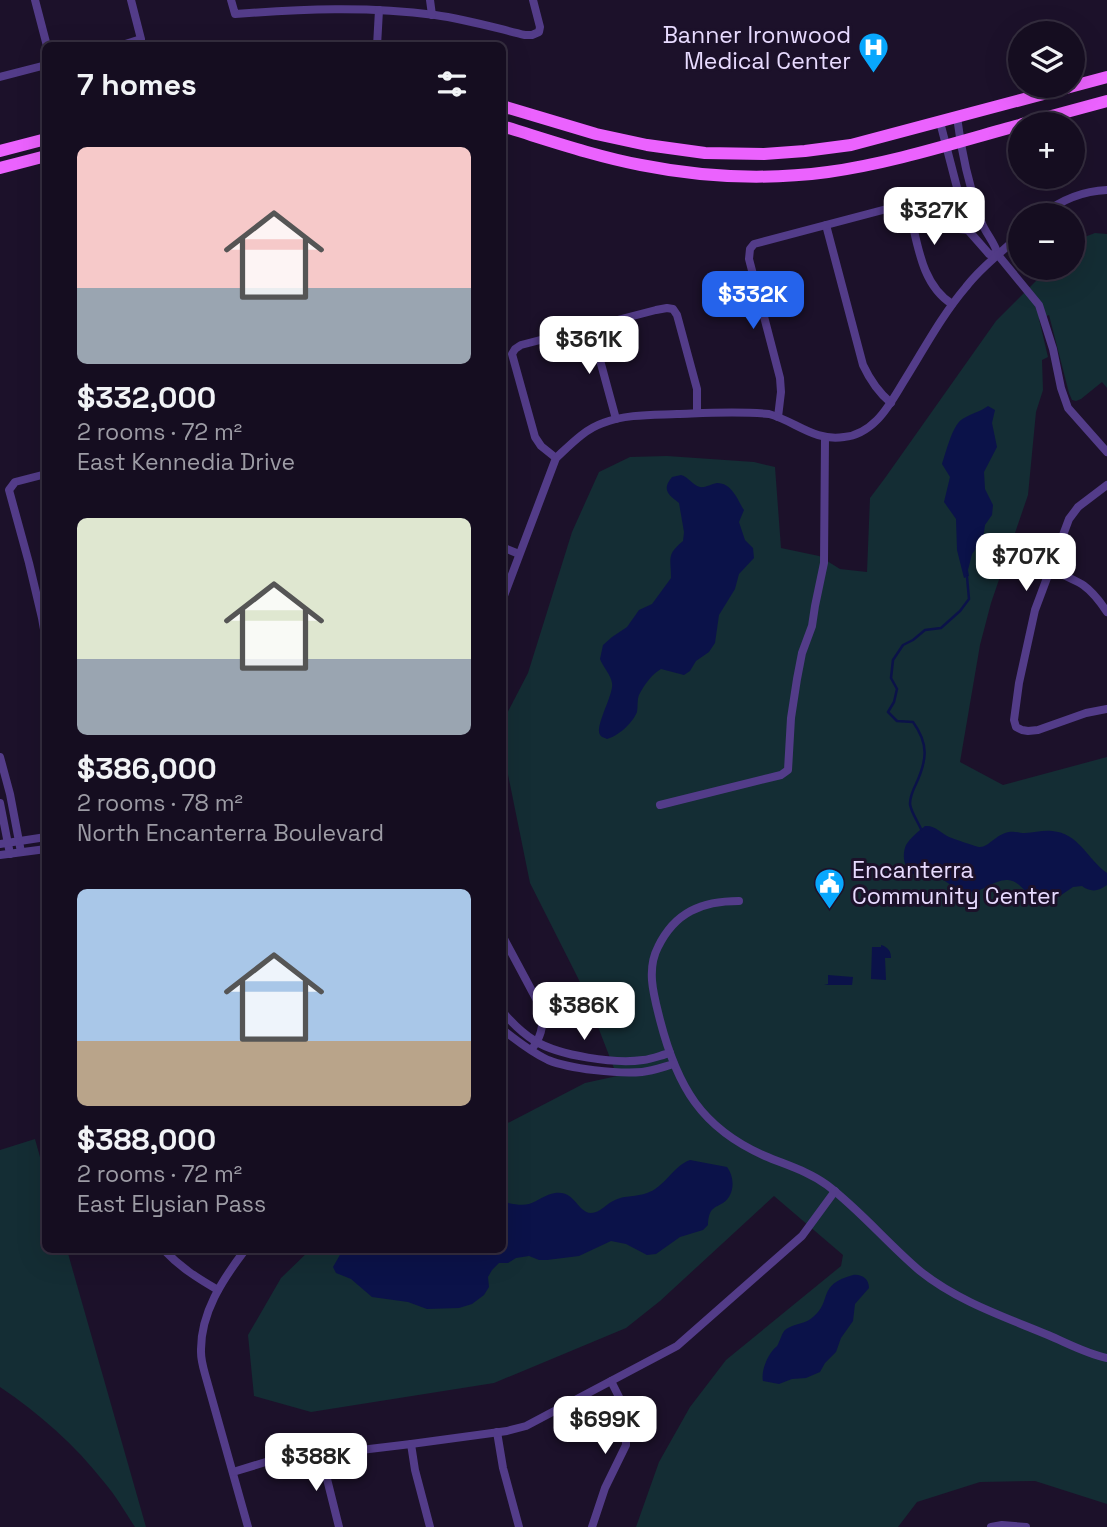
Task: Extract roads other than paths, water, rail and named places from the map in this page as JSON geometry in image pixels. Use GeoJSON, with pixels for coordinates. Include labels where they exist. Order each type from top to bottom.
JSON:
{"type":"FeatureCollection","features":[{"type":"Feature","properties":{"kind":"main road"},"geometry":{"type":"LineString","coordinates":[[506,107],[635,143],[729,154],[789,152],[851,145],[1107,78]]}},
{"type":"Feature","properties":{"kind":"main road"},"geometry":{"type":"LineString","coordinates":[[1070,112],[1107,102]]}},
{"type":"Feature","properties":{"kind":"main road"},"geometry":{"type":"LineString","coordinates":[[506,127],[642,166],[735,175],[827,172],[874,163],[1008,128]]}},
{"type":"Feature","properties":{"kind":"main road"},"geometry":{"type":"LineString","coordinates":[[0,151],[42,140]]}},
{"type":"Feature","properties":{"kind":"main road"},"geometry":{"type":"LineString","coordinates":[[0,168],[42,157]]}},
{"type":"Feature","properties":{"kind":"street"},"geometry":{"type":"LineString","coordinates":[[35,0],[46,42]]}},
{"type":"Feature","properties":{"kind":"street"},"geometry":{"type":"LineString","coordinates":[[131,0],[141,39],[132,42]]}},
{"type":"Feature","properties":{"kind":"street"},"geometry":{"type":"LineString","coordinates":[[231,0],[235,14],[332,4],[432,15],[525,35],[539,32],[533,0]]}},
{"type":"Feature","properties":{"kind":"street"},"geometry":{"type":"LineString","coordinates":[[430,0],[432,15]]}},
{"type":"Feature","properties":{"kind":"street"},"geometry":{"type":"LineString","coordinates":[[377,42],[379,10]]}},
{"type":"Feature","properties":{"kind":"street"},"geometry":{"type":"LineString","coordinates":[[0,77],[42,66]]}},
{"type":"Feature","properties":{"kind":"street"},"geometry":{"type":"LineString","coordinates":[[957,117],[960,141],[981,223],[996,247],[998,256],[1039,305],[1053,349],[1060,388],[1069,408],[1107,452]]}},
{"type":"Feature","properties":{"kind":"street"},"geometry":{"type":"LineString","coordinates":[[940,122],[968,230],[989,254],[998,256]]}},
{"type":"Feature","properties":{"kind":"street"},"geometry":{"type":"LineString","coordinates":[[1061,203],[1076,195],[1107,190]]}},
{"type":"Feature","properties":{"kind":"street"},"geometry":{"type":"LineString","coordinates":[[778,416],[780,378],[749,259],[750,249],[754,244],[898,206],[905,208],[910,214],[928,279],[943,299],[952,304]]}},
{"type":"Feature","properties":{"kind":"street"},"geometry":{"type":"LineString","coordinates":[[968,230],[981,223]]}},
{"type":"Feature","properties":{"kind":"street"},"geometry":{"type":"LineString","coordinates":[[826,225],[863,365],[869,379],[891,403]]}},
{"type":"Feature","properties":{"kind":"street"},"geometry":{"type":"LineString","coordinates":[[506,590],[556,458],[573,441],[600,423],[616,419],[638,415],[697,413],[755,413],[778,416],[807,432],[825,438],[844,438],[860,432],[876,422],[891,403],[952,304],[976,275],[1008,246]]}},
{"type":"Feature","properties":{"kind":"street"},"geometry":{"type":"LineString","coordinates":[[556,458],[541,446],[535,437],[512,354],[521,345],[656,310],[673,309],[695,382],[697,413]]}},
{"type":"Feature","properties":{"kind":"street"},"geometry":{"type":"LineString","coordinates":[[591,327],[616,419]]}},
{"type":"Feature","properties":{"kind":"street"},"geometry":{"type":"LineString","coordinates":[[660,806],[781,775],[788,770],[791,718],[797,679],[802,653],[812,626],[824,563],[825,438]]}},
{"type":"Feature","properties":{"kind":"street"},"geometry":{"type":"LineString","coordinates":[[42,475],[15,482],[9,490],[42,618]]}},
{"type":"Feature","properties":{"kind":"street"},"geometry":{"type":"LineString","coordinates":[[1107,485],[1079,507],[1069,519],[1035,610],[1025,651],[1014,720],[1016,727],[1022,730],[1038,730],[1086,713],[1107,709]]}},
{"type":"Feature","properties":{"kind":"street"},"geometry":{"type":"LineString","coordinates":[[506,549],[519,554]]}},
{"type":"Feature","properties":{"kind":"street"},"geometry":{"type":"LineString","coordinates":[[1051,570],[1091,589],[1107,612]]}},
{"type":"Feature","properties":{"kind":"street"},"geometry":{"type":"LineString","coordinates":[[0,757],[21,852]]}},
{"type":"Feature","properties":{"kind":"street"},"geometry":{"type":"LineString","coordinates":[[0,803],[4,843],[10,854]]}},
{"type":"Feature","properties":{"kind":"street"},"geometry":{"type":"LineString","coordinates":[[4,843],[42,838]]}},
{"type":"Feature","properties":{"kind":"street"},"geometry":{"type":"LineString","coordinates":[[0,855],[42,849]]}},
{"type":"Feature","properties":{"kind":"street"},"geometry":{"type":"LineString","coordinates":[[739,901],[699,906],[676,921],[653,957],[654,996],[674,1064],[684,1086],[711,1123],[763,1155],[806,1172],[835,1191],[921,1272],[945,1289],[1073,1346],[1107,1358]]}},
{"type":"Feature","properties":{"kind":"street"},"geometry":{"type":"LineString","coordinates":[[506,942],[540,1006],[543,1017],[537,1042],[531,1050]]}},
{"type":"Feature","properties":{"kind":"street"},"geometry":{"type":"LineString","coordinates":[[506,1015],[537,1042],[575,1055],[642,1060],[670,1052]]}},
{"type":"Feature","properties":{"kind":"street"},"geometry":{"type":"LineString","coordinates":[[506,1032],[520,1044],[559,1063],[632,1072],[654,1070],[674,1064]]}},
{"type":"Feature","properties":{"kind":"street"},"geometry":{"type":"LineString","coordinates":[[233,1472],[269,1461],[411,1444],[526,1426],[677,1346],[802,1236],[835,1191]]}},
{"type":"Feature","properties":{"kind":"street"},"geometry":{"type":"LineString","coordinates":[[167,1253],[189,1273],[218,1290]]}},
{"type":"Feature","properties":{"kind":"street"},"geometry":{"type":"LineString","coordinates":[[243,1253],[210,1305],[203,1328],[201,1352],[248,1527]]}},
{"type":"Feature","properties":{"kind":"street"},"geometry":{"type":"LineString","coordinates":[[592,1527],[605,1488],[625,1445],[625,1409],[611,1381]]}},
{"type":"Feature","properties":{"kind":"street"},"geometry":{"type":"LineString","coordinates":[[498,1432],[503,1468],[519,1527]]}},
{"type":"Feature","properties":{"kind":"street"},"geometry":{"type":"LineString","coordinates":[[411,1444],[430,1527]]}},
{"type":"Feature","properties":{"kind":"street"},"geometry":{"type":"LineString","coordinates":[[324,1454],[339,1527]]}},
{"type":"Feature","properties":{"kind":"street"},"geometry":{"type":"LineString","coordinates":[[991,1527],[1026,1527]]}},
{"type":"Feature","properties":{"kind":"waterway"},"geometry":{"type":"LineString","coordinates":[[921,829],[910,804],[924,760],[924,745],[913,722],[897,721],[888,712],[897,689],[891,678],[893,660],[903,645],[925,630],[941,628],[960,611],[969,599],[967,577]]}},
{"type":"Feature","properties":{"kind":"place","name":"Banner Ironwood Medical Center"},"geometry":{"type":"Point","coordinates":[874,75]}},
{"type":"Feature","properties":{"kind":"place","name":"Encanterra Community Center"},"geometry":{"type":"Point","coordinates":[829,910]}}]}
